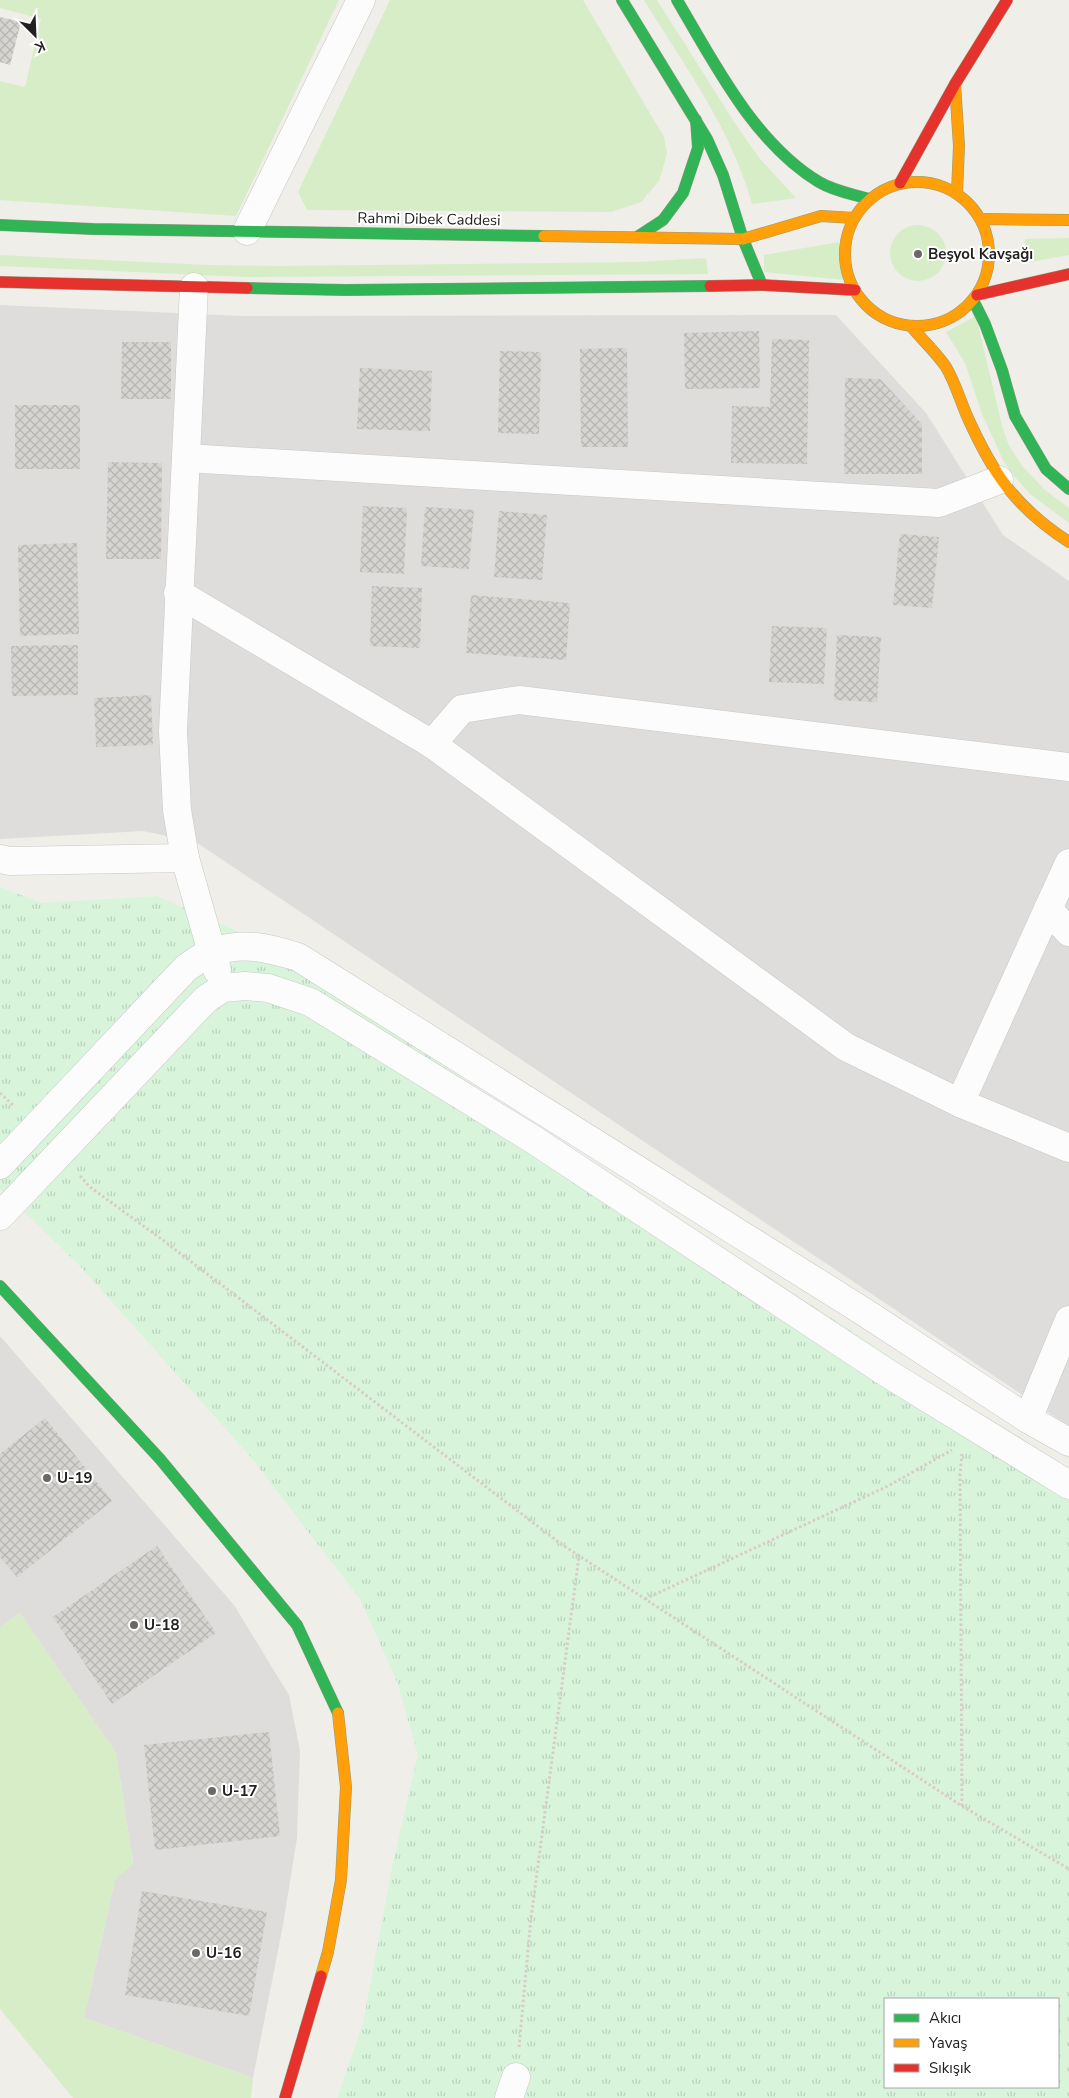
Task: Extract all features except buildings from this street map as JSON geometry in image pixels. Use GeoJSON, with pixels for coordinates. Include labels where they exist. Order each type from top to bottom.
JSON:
{"type":"FeatureCollection","features":[{"type":"Feature","properties":{"kind":"main road"},"geometry":{"type":"LineString","coordinates":[[622,0],[720,162],[743,239],[762,285]]}},
{"type":"Feature","properties":{"kind":"main road"},"geometry":{"type":"LineString","coordinates":[[677,0],[708,53],[753,119],[790,161],[819,182],[869,199]]}},
{"type":"Feature","properties":{"kind":"main road"},"geometry":{"type":"LineString","coordinates":[[900,183],[955,84],[1007,0]]}},
{"type":"Feature","properties":{"kind":"main road"},"geometry":{"type":"LineString","coordinates":[[955,84],[959,146],[957,193]]}},
{"type":"Feature","properties":{"kind":"main road"},"geometry":{"type":"LineString","coordinates":[[637,237],[663,220],[682,193],[698,148],[696,120]]}},
{"type":"Feature","properties":{"kind":"main road"},"geometry":{"type":"LineString","coordinates":[[924,181],[941,185],[957,193],[971,204],[981,219],[988,238],[990,258],[986,278],[975,298],[955,316],[934,324],[911,326],[896,324],[882,318],[869,309],[849,280],[844,259],[846,238],[854,218],[869,199],[885,188],[900,183],[924,181]]}},
{"type":"Feature","properties":{"kind":"main road","name":"Rahmi Dibek Caddesi"},"geometry":{"type":"LineString","coordinates":[[0,224],[93,229],[743,239],[821,216],[854,218]]}},
{"type":"Feature","properties":{"kind":"main road"},"geometry":{"type":"LineString","coordinates":[[981,219],[1069,220]]}},
{"type":"Feature","properties":{"kind":"main road"},"geometry":{"type":"LineString","coordinates":[[975,298],[1069,274]]}},
{"type":"Feature","properties":{"kind":"main road"},"geometry":{"type":"LineString","coordinates":[[0,282],[346,290],[762,285],[855,290]]}},
{"type":"Feature","properties":{"kind":"main road"},"geometry":{"type":"LineString","coordinates":[[975,298],[1002,370],[1015,416],[1046,468],[1069,488]]}},
{"type":"Feature","properties":{"kind":"main road"},"geometry":{"type":"LineString","coordinates":[[911,326],[946,367],[980,447],[999,480],[1020,506],[1052,532],[1069,542]]}},
{"type":"Feature","properties":{"kind":"main road"},"geometry":{"type":"LineString","coordinates":[[0,1286],[160,1459],[297,1625],[338,1709],[346,1787],[341,1880],[328,1952],[285,2098]]}},
{"type":"Feature","properties":{"kind":"street"},"geometry":{"type":"LineString","coordinates":[[247,231],[361,0]]}},
{"type":"Feature","properties":{"kind":"street"},"geometry":{"type":"LineString","coordinates":[[194,287],[178,593],[173,731],[176,810],[185,858],[223,988]]}},
{"type":"Feature","properties":{"kind":"street"},"geometry":{"type":"LineString","coordinates":[[186,458],[939,504],[999,480]]}},
{"type":"Feature","properties":{"kind":"street"},"geometry":{"type":"LineString","coordinates":[[178,593],[432,744],[846,1047],[960,1103],[1069,1148]]}},
{"type":"Feature","properties":{"kind":"street"},"geometry":{"type":"LineString","coordinates":[[432,744],[462,709],[519,700],[1069,767]]}},
{"type":"Feature","properties":{"kind":"street"},"geometry":{"type":"LineString","coordinates":[[0,859],[10,861],[185,858]]}},
{"type":"Feature","properties":{"kind":"street"},"geometry":{"type":"LineString","coordinates":[[960,1103],[1069,862]]}},
{"type":"Feature","properties":{"kind":"street"},"geometry":{"type":"LineString","coordinates":[[1048,909],[1069,932]]}},
{"type":"Feature","properties":{"kind":"street"},"geometry":{"type":"LineString","coordinates":[[0,1166],[186,968],[211,952],[238,945],[271,949],[298,957],[861,1310],[1028,1419],[1069,1442]]}},
{"type":"Feature","properties":{"kind":"street"},"geometry":{"type":"LineString","coordinates":[[0,1216],[206,999],[223,988],[245,986],[268,988],[310,1002],[534,1140],[887,1373],[973,1439],[1069,1485]]}},
{"type":"Feature","properties":{"kind":"street"},"geometry":{"type":"LineString","coordinates":[[1028,1419],[1069,1320]]}},
{"type":"Feature","properties":{"kind":"path"},"geometry":{"type":"LineString","coordinates":[[61,1152],[90,1187],[164,1241],[561,1544],[962,1806],[1069,1869]]}},
{"type":"Feature","properties":{"kind":"path"},"geometry":{"type":"LineString","coordinates":[[644,1599],[888,1486],[973,1439]]}},
{"type":"Feature","properties":{"kind":"path"},"geometry":{"type":"LineString","coordinates":[[962,1806],[960,1474],[973,1439]]}},
{"type":"Feature","properties":{"kind":"path"},"geometry":{"type":"LineString","coordinates":[[513,2087],[531,1918],[580,1556]]}},
{"type":"Feature","properties":{"kind":"shaded area"},"geometry":{"type":"Polygon","coordinates":[[[0,305],[241,316],[836,315],[926,413],[1003,535],[1069,581],[1069,1426],[196,842],[143,831],[0,839],[0,305]]]}},
{"type":"Feature","properties":{"kind":"shaded area"},"geometry":{"type":"Polygon","coordinates":[[[0,1336],[234,1605],[289,1695],[300,1751],[297,1838],[283,1925],[253,2078],[84,2018],[115,1880],[133,1863],[116,1753],[20,1613],[0,1627],[0,1336]]]}},
{"type":"Feature","properties":{"kind":"green space"},"geometry":{"type":"Polygon","coordinates":[[[0,0],[339,0],[236,216],[0,200],[0,81],[25,87],[41,19],[0,8],[0,0]]]}},
{"type":"Feature","properties":{"kind":"green space"},"geometry":{"type":"Polygon","coordinates":[[[390,0],[583,0],[664,137],[667,154],[659,181],[641,202],[611,212],[307,210],[298,192],[390,0]]]}},
{"type":"Feature","properties":{"kind":"green space"},"geometry":{"type":"Polygon","coordinates":[[[644,0],[657,0],[738,128],[761,160],[796,198],[752,204],[743,177],[720,124],[644,0]]]}},
{"type":"Feature","properties":{"kind":"green space"},"geometry":{"type":"Polygon","coordinates":[[[918,225],[929,227],[938,233],[944,242],[946,253],[944,264],[938,273],[929,279],[918,281],[907,279],[898,273],[892,264],[890,253],[892,242],[898,233],[907,227],[918,225]]]}},
{"type":"Feature","properties":{"kind":"green space"},"geometry":{"type":"Polygon","coordinates":[[[1069,238],[1069,255],[1024,263],[1025,239],[1069,238]]]}},
{"type":"Feature","properties":{"kind":"green space"},"geometry":{"type":"Polygon","coordinates":[[[839,242],[844,280],[764,272],[764,255],[839,242]]]}},
{"type":"Feature","properties":{"kind":"green space"},"geometry":{"type":"Polygon","coordinates":[[[0,255],[207,265],[281,266],[638,262],[706,258],[708,274],[247,277],[0,266],[0,255]]]}},
{"type":"Feature","properties":{"kind":"green space"},"geometry":{"type":"Polygon","coordinates":[[[976,316],[1002,426],[1009,446],[1023,467],[1045,490],[1069,508],[1069,523],[1030,494],[1013,475],[1003,460],[982,414],[965,363],[946,332],[976,316]]]}},
{"type":"Feature","properties":{"kind":"green space"},"geometry":{"type":"Polygon","coordinates":[[[0,887],[42,903],[157,896],[233,929],[873,1345],[1014,1444],[1069,1479],[1069,2098],[337,2098],[363,2023],[392,1867],[418,1755],[398,1684],[360,1599],[249,1455],[79,1265],[0,1189],[0,887]]]}},
{"type":"Feature","properties":{"kind":"green space"},"geometry":{"type":"Polygon","coordinates":[[[20,1613],[116,1753],[133,1864],[115,1880],[84,2018],[253,2078],[251,2098],[73,2098],[0,2009],[0,1627],[20,1613]]]}},
{"type":"Feature","properties":{"kind":"traffic: fast"},"geometry":{"type":"LineString","coordinates":[[622,0],[707,139],[723,175],[743,239]]}},
{"type":"Feature","properties":{"kind":"traffic: fast"},"geometry":{"type":"LineString","coordinates":[[677,0],[721,75],[756,124],[775,146],[796,166],[819,182],[837,190],[869,199]]}},
{"type":"Feature","properties":{"kind":"traffic: fast"},"geometry":{"type":"LineString","coordinates":[[637,237],[663,220],[683,193],[698,148],[696,120]]}},
{"type":"Feature","properties":{"kind":"traffic: fast"},"geometry":{"type":"LineString","coordinates":[[0,225],[93,229],[544,236]]}},
{"type":"Feature","properties":{"kind":"traffic: fast"},"geometry":{"type":"LineString","coordinates":[[743,239],[762,285]]}},
{"type":"Feature","properties":{"kind":"traffic: fast"},"geometry":{"type":"LineString","coordinates":[[247,288],[346,290],[710,286]]}},
{"type":"Feature","properties":{"kind":"traffic: fast"},"geometry":{"type":"LineString","coordinates":[[973,300],[985,324],[1002,370],[1015,416],[1046,469],[1069,489]]}},
{"type":"Feature","properties":{"kind":"traffic: fast"},"geometry":{"type":"LineString","coordinates":[[0,1286],[160,1459],[297,1625],[338,1713]]}},
{"type":"Feature","properties":{"kind":"traffic: slow"},"geometry":{"type":"LineString","coordinates":[[955,84],[959,146],[957,193]]}},
{"type":"Feature","properties":{"kind":"traffic: slow"},"geometry":{"type":"LineString","coordinates":[[917,182],[945,187],[968,203],[984,226],[989,254],[984,282],[968,305],[945,321],[917,326],[889,321],[866,305],[850,282],[845,254],[850,226],[866,203],[889,187],[917,182]]}},
{"type":"Feature","properties":{"kind":"traffic: slow"},"geometry":{"type":"LineString","coordinates":[[544,236],[743,239],[821,216],[854,218]]}},
{"type":"Feature","properties":{"kind":"traffic: slow"},"geometry":{"type":"LineString","coordinates":[[981,219],[1069,220]]}},
{"type":"Feature","properties":{"kind":"traffic: slow"},"geometry":{"type":"LineString","coordinates":[[911,326],[946,367],[986,455],[1007,488],[1034,516],[1069,542]]}},
{"type":"Feature","properties":{"kind":"traffic: slow"},"geometry":{"type":"LineString","coordinates":[[321,1976],[328,1952],[341,1880],[346,1787],[338,1713]]}},
{"type":"Feature","properties":{"kind":"traffic: jam"},"geometry":{"type":"LineString","coordinates":[[900,183],[955,84],[1007,0]]}},
{"type":"Feature","properties":{"kind":"traffic: jam"},"geometry":{"type":"LineString","coordinates":[[977,295],[1069,274]]}},
{"type":"Feature","properties":{"kind":"traffic: jam"},"geometry":{"type":"LineString","coordinates":[[0,282],[247,288]]}},
{"type":"Feature","properties":{"kind":"traffic: jam"},"geometry":{"type":"LineString","coordinates":[[710,286],[762,285],[855,290]]}},
{"type":"Feature","properties":{"kind":"traffic: jam"},"geometry":{"type":"LineString","coordinates":[[285,2098],[321,1976]]}},
{"type":"Feature","properties":{"kind":"place","name":"Beşyol Kavşağı"},"geometry":{"type":"Point","coordinates":[918,254]}},
{"type":"Feature","properties":{"kind":"place","name":"U-19"},"geometry":{"type":"Point","coordinates":[47,1478]}},
{"type":"Feature","properties":{"kind":"place","name":"U-18"},"geometry":{"type":"Point","coordinates":[134,1625]}},
{"type":"Feature","properties":{"kind":"place","name":"U-17"},"geometry":{"type":"Point","coordinates":[212,1791]}},
{"type":"Feature","properties":{"kind":"place","name":"U-16"},"geometry":{"type":"Point","coordinates":[196,1953]}}]}
